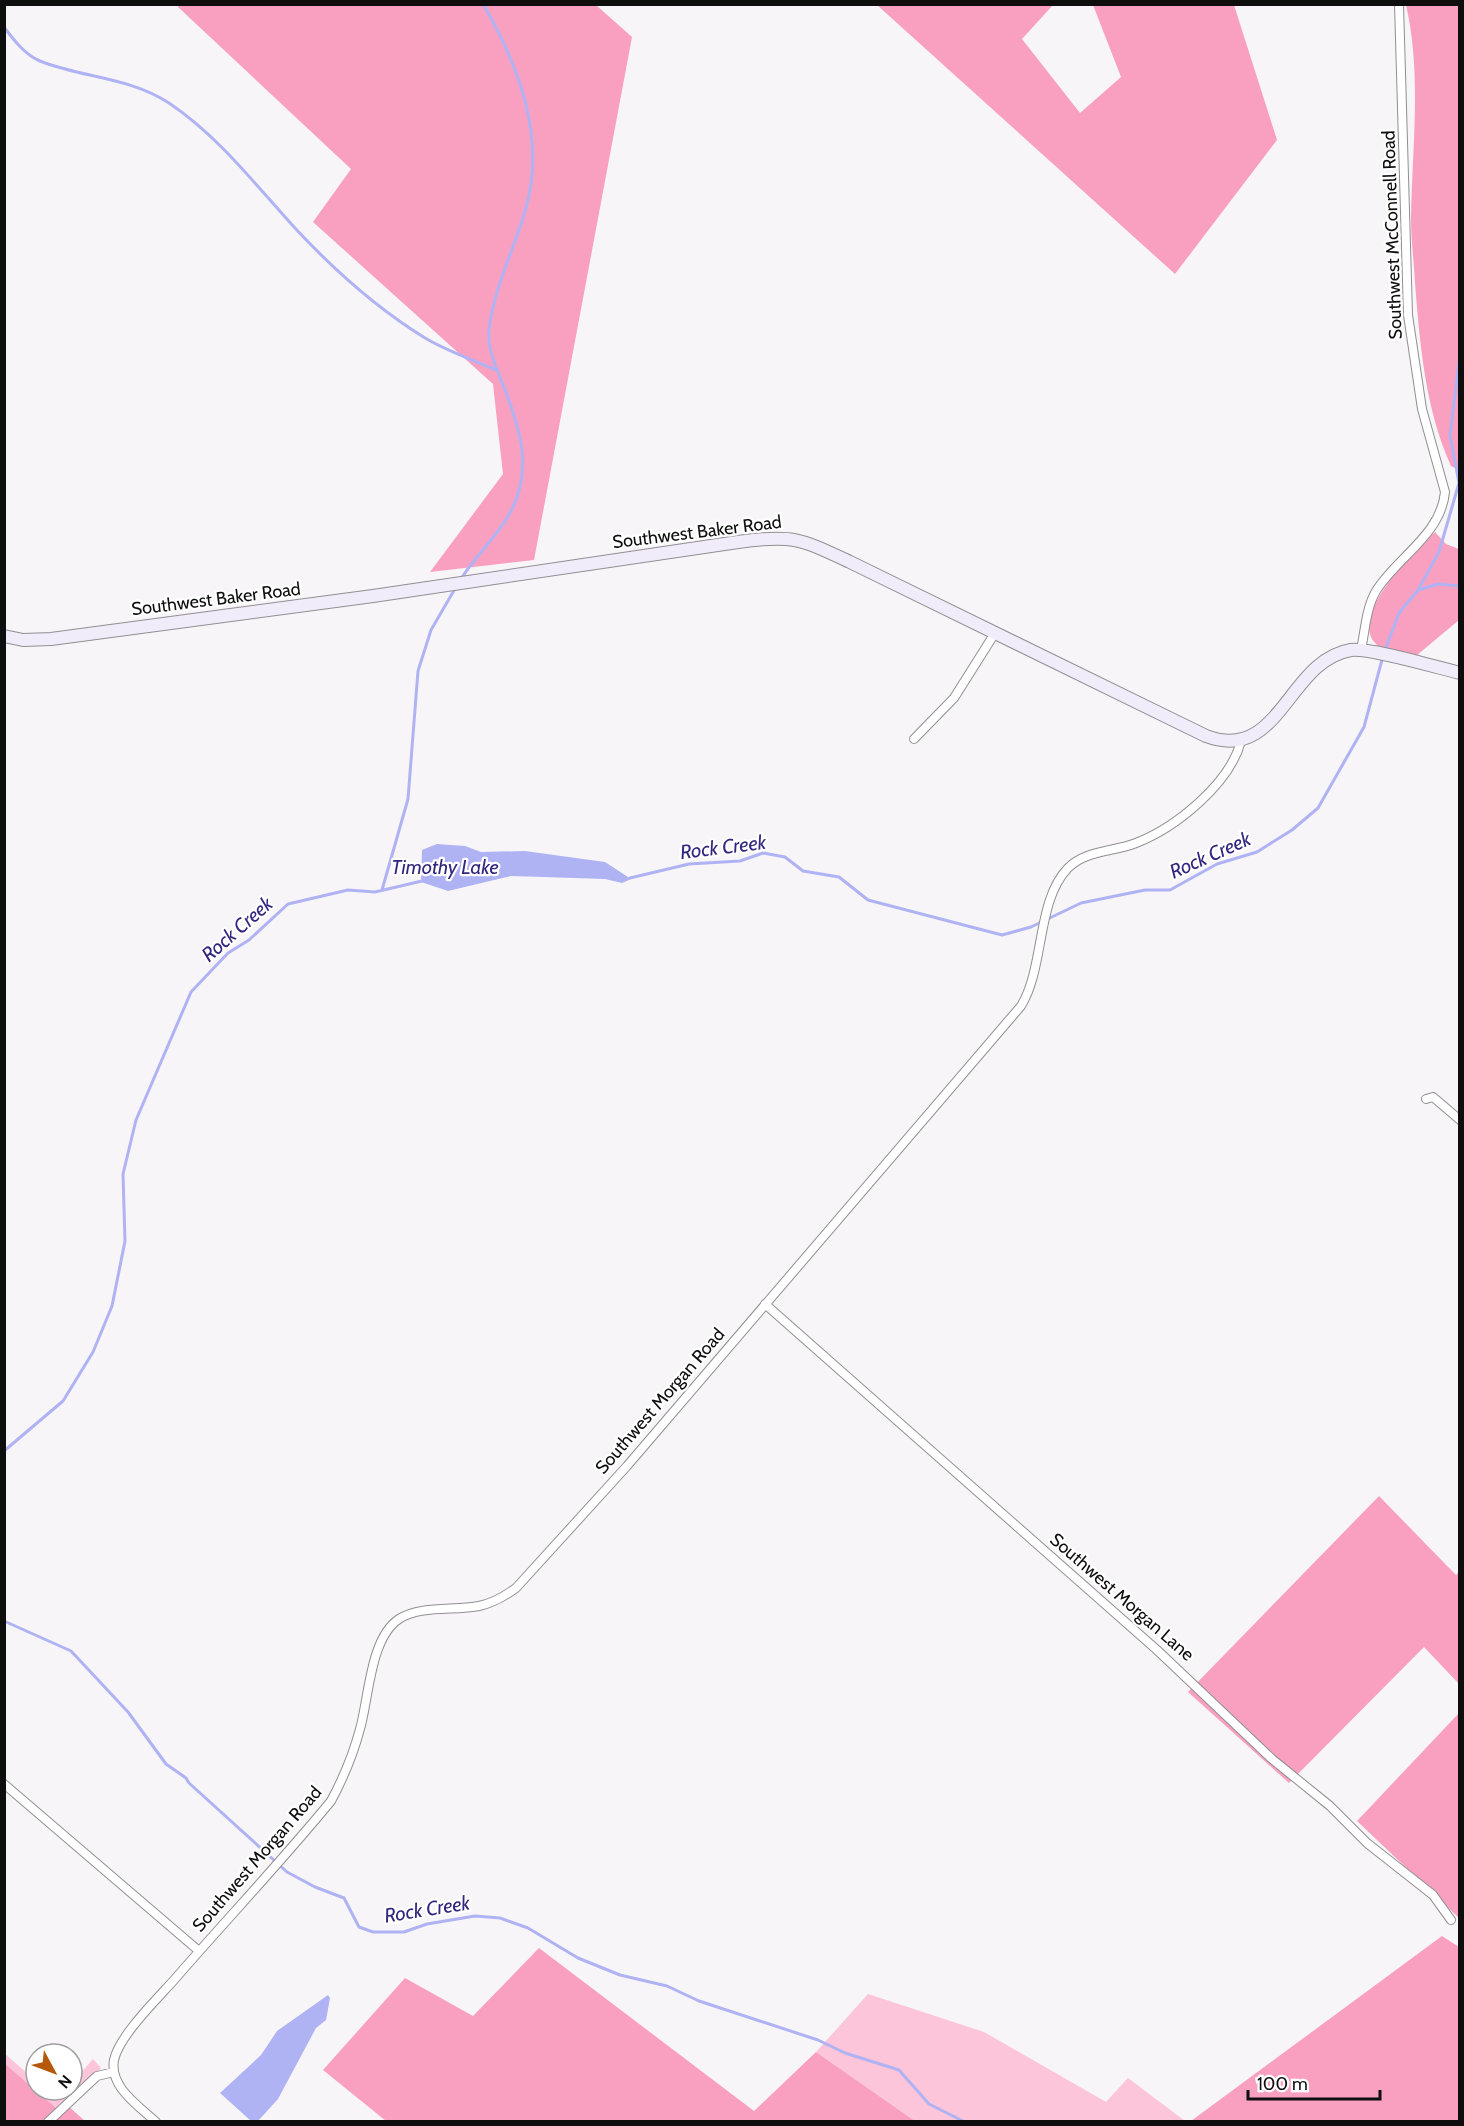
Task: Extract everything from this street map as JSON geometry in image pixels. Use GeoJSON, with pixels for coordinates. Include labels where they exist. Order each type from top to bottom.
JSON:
{"type":"FeatureCollection","features":[{"type":"Feature","properties":{"kind":"main road","name":"Southwest Baker Road"},"geometry":{"type":"LineString","coordinates":[[4,636],[30,640],[75,636],[385,595],[779,537],[792,538],[814,545],[1206,735],[1225,741],[1241,741]]}},
{"type":"Feature","properties":{"kind":"main road"},"geometry":{"type":"LineString","coordinates":[[1241,741],[1264,727],[1319,667],[1346,651],[1361,650],[1460,673]]}},
{"type":"Feature","properties":{"kind":"street","name":"Southwest McConnell Road"},"geometry":{"type":"LineString","coordinates":[[1361,650],[1375,594],[1435,524],[1443,506],[1445,492],[1422,409],[1408,315],[1399,4]]}},
{"type":"Feature","properties":{"kind":"street"},"geometry":{"type":"LineString","coordinates":[[915,739],[954,698],[995,633]]}},
{"type":"Feature","properties":{"kind":"street","name":"Southwest Morgan Road"},"geometry":{"type":"LineString","coordinates":[[114,2072],[114,2060],[120,2045],[331,1801],[349,1766],[370,1689],[377,1649],[388,1629],[399,1620],[412,1614],[479,1606],[503,1598],[516,1588],[627,1466],[1021,1006],[1031,985],[1053,893],[1069,867],[1080,859],[1134,844],[1170,827],[1199,802],[1228,769],[1237,755],[1241,741]]}},
{"type":"Feature","properties":{"kind":"street"},"geometry":{"type":"LineString","coordinates":[[1426,1099],[1433,1097],[1460,1120]]}},
{"type":"Feature","properties":{"kind":"street","name":"Southwest Morgan Lane"},"geometry":{"type":"LineString","coordinates":[[765,1304],[1176,1667],[1272,1759],[1330,1806],[1367,1842],[1433,1895],[1451,1920]]}},
{"type":"Feature","properties":{"kind":"street"},"geometry":{"type":"LineString","coordinates":[[4,1784],[199,1951]]}},
{"type":"Feature","properties":{"kind":"street"},"geometry":{"type":"LineString","coordinates":[[48,2121],[97,2076],[114,2072],[122,2089],[156,2121]]}},
{"type":"Feature","properties":{"kind":"shaded area"},"geometry":{"type":"Polygon","coordinates":[[[179,5],[596,5],[632,37],[534,560],[430,572],[503,474],[493,384],[313,222],[351,169],[178,7],[179,5]]]}},
{"type":"Feature","properties":{"kind":"shaded area"},"geometry":{"type":"Polygon","coordinates":[[[877,5],[1053,5],[1022,39],[1080,113],[1121,77],[1093,5],[1234,5],[1277,140],[1175,274],[877,5]]]}},
{"type":"Feature","properties":{"kind":"shaded area"},"geometry":{"type":"Polygon","coordinates":[[[1406,5],[1459,5],[1459,470],[1451,466],[1435,422],[1425,376],[1419,330],[1411,227],[1415,111],[1414,58],[1406,5]]]}},
{"type":"Feature","properties":{"kind":"shaded area"},"geometry":{"type":"Polygon","coordinates":[[[1435,532],[1446,544],[1459,549],[1459,620],[1416,656],[1384,649],[1376,644],[1369,632],[1370,617],[1377,601],[1400,568],[1435,532]]]}},
{"type":"Feature","properties":{"kind":"shaded area"},"geometry":{"type":"Polygon","coordinates":[[[1379,1496],[1456,1575],[1459,1572],[1459,1684],[1424,1647],[1289,1783],[1188,1692],[1379,1496]]]}},
{"type":"Feature","properties":{"kind":"shaded area"},"geometry":{"type":"Polygon","coordinates":[[[1459,1713],[1459,1918],[1357,1821],[1459,1713]]]}},
{"type":"Feature","properties":{"kind":"shaded area"},"geometry":{"type":"Polygon","coordinates":[[[1442,1936],[1459,1947],[1459,2121],[1191,2121],[1442,1936]]]}},
{"type":"Feature","properties":{"kind":"shaded area"},"geometry":{"type":"Polygon","coordinates":[[[539,1948],[754,2111],[816,2052],[915,2121],[386,2121],[323,2070],[405,1978],[473,2016],[539,1948]]]}},
{"type":"Feature","properties":{"kind":"shaded area"},"geometry":{"type":"Polygon","coordinates":[[[868,1994],[984,2032],[1106,2102],[1128,2078],[1185,2121],[915,2121],[816,2052],[868,1994]]]}},
{"type":"Feature","properties":{"kind":"shaded area"},"geometry":{"type":"Polygon","coordinates":[[[4,2053],[24,2070],[24,2102],[71,2102],[55,2121],[5,2121],[4,2053]]]}},
{"type":"Feature","properties":{"kind":"shaded area"},"geometry":{"type":"Polygon","coordinates":[[[93,2059],[101,2068],[84,2088],[84,2069],[93,2059]]]}},
{"type":"Feature","properties":{"kind":"shaded area"},"geometry":{"type":"Polygon","coordinates":[[[4,2063],[24,2080],[24,2102],[49,2102],[56,2108],[46,2121],[5,2121],[4,2063]]]}},
{"type":"Feature","properties":{"kind":"shaded area"},"geometry":{"type":"Polygon","coordinates":[[[67,2105],[85,2121],[48,2122],[67,2105]]]}},
{"type":"Feature","properties":{"kind":"water","name":"Timothy Lake"},"geometry":{"type":"Polygon","coordinates":[[[437,844],[465,846],[481,852],[525,851],[605,862],[631,879],[622,883],[605,879],[511,876],[448,891],[421,882],[422,850],[437,844]]]}},
{"type":"Feature","properties":{"kind":"water"},"geometry":{"type":"Polygon","coordinates":[[[328,1995],[330,1998],[326,2020],[316,2028],[278,2099],[258,2121],[251,2121],[220,2093],[261,2055],[277,2031],[328,1995]]]}},
{"type":"Feature","properties":{"kind":"waterway"},"geometry":{"type":"LineString","coordinates":[[461,579],[510,513],[517,498],[523,468],[517,425],[492,355],[489,330],[500,282],[527,204],[532,178],[533,152],[525,100],[517,75],[483,4]]}},
{"type":"Feature","properties":{"kind":"waterway"},"geometry":{"type":"LineString","coordinates":[[4,27],[24,51],[40,61],[138,88],[169,103],[220,145],[294,227],[373,301],[425,338],[496,370]]}},
{"type":"Feature","properties":{"kind":"waterway","name":"Rock Creek"},"geometry":{"type":"LineString","coordinates":[[1385,650],[1399,613],[1418,590],[1439,552],[1459,483],[1450,435],[1460,355]]}},
{"type":"Feature","properties":{"kind":"waterway"},"geometry":{"type":"LineString","coordinates":[[1418,590],[1438,584],[1460,586]]}},
{"type":"Feature","properties":{"kind":"waterway"},"geometry":{"type":"LineString","coordinates":[[382,890],[408,799],[418,671],[431,630],[456,587]]}},
{"type":"Feature","properties":{"kind":"waterway","name":"Rock Creek"},"geometry":{"type":"LineString","coordinates":[[630,878],[689,864],[740,861],[763,853],[785,857],[803,871],[839,877],[868,900],[1002,935],[1031,927],[1081,903],[1145,890],[1170,890],[1217,864],[1257,852],[1292,830],[1318,808],[1364,727],[1383,656]]}},
{"type":"Feature","properties":{"kind":"waterway","name":"Rock Creek"},"geometry":{"type":"LineString","coordinates":[[4,1451],[63,1401],[93,1352],[112,1306],[125,1241],[123,1174],[136,1120],[191,992],[228,953],[249,940],[288,904],[348,890],[375,892],[422,881]]}},
{"type":"Feature","properties":{"kind":"waterway","name":"Rock Creek"},"geometry":{"type":"LineString","coordinates":[[4,1621],[71,1651],[128,1712],[166,1764],[186,1778],[287,1872],[315,1887],[344,1898],[359,1927],[373,1932],[404,1932],[427,1924],[475,1916],[500,1918],[528,1928],[578,1958],[620,1975],[667,1986],[699,2001],[818,2040],[845,2053],[899,2070],[929,2104],[965,2122]]}}]}
